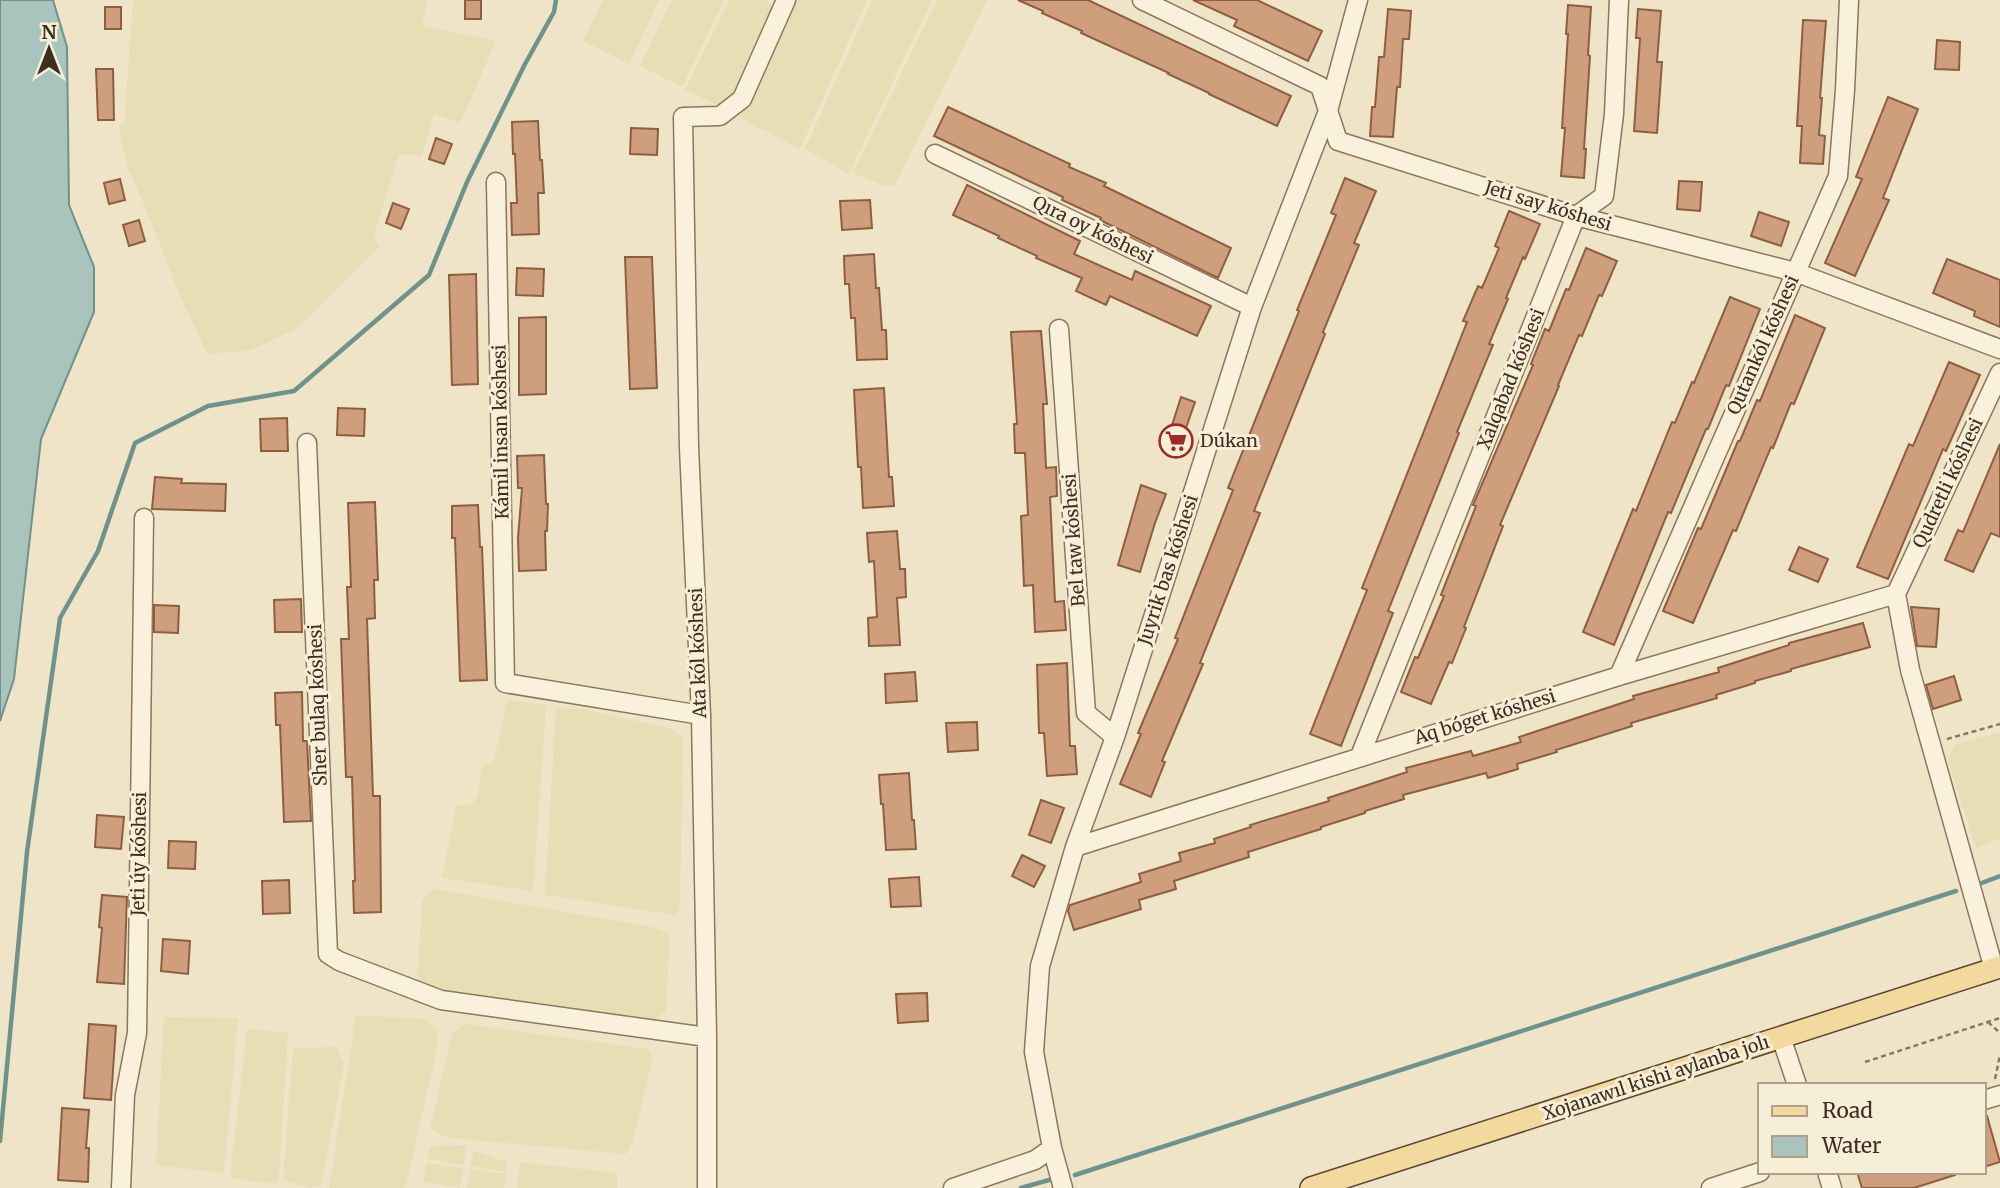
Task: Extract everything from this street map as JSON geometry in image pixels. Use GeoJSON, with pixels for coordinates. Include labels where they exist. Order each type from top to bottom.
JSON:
{"type":"FeatureCollection","features":[{"type":"Feature","properties":{"kind":"main road","name":"Xojanawıl kishi aylanba jolı"},"geometry":{"type":"LineString","coordinates":[[1311,1188],[1997,968]]}},
{"type":"Feature","properties":{"kind":"street","name":"Ata kól kóshesi"},"geometry":{"type":"LineString","coordinates":[[707,1188],[701,715],[689,447],[683,117],[720,116],[743,99],[786,0]]}},
{"type":"Feature","properties":{"kind":"street","name":"Jeti say kóshesi"},"geometry":{"type":"LineString","coordinates":[[1142,0],[1320,86],[1338,141],[1576,216],[1795,272],[2000,349]]}},
{"type":"Feature","properties":{"kind":"street","name":"Juyrik bas kóshesi"},"geometry":{"type":"LineString","coordinates":[[1063,1188],[1052,1148],[1034,1052],[1040,966],[1075,846],[1115,737],[1252,307],[1328,111],[1358,0]]}},
{"type":"Feature","properties":{"kind":"street"},"geometry":{"type":"LineString","coordinates":[[1576,216],[1604,196],[1614,114],[1619,0]]}},
{"type":"Feature","properties":{"kind":"street","name":"Qutankól kóshesi"},"geometry":{"type":"LineString","coordinates":[[1619,676],[1838,176],[1849,0]]}},
{"type":"Feature","properties":{"kind":"street","name":"Qıra oy kóshesi"},"geometry":{"type":"LineString","coordinates":[[935,154],[1252,307]]}},
{"type":"Feature","properties":{"kind":"street","name":"Kámil insan kóshesi"},"geometry":{"type":"LineString","coordinates":[[496,182],[505,683],[701,715]]}},
{"type":"Feature","properties":{"kind":"street","name":"Xalqabad kóshesi"},"geometry":{"type":"LineString","coordinates":[[1360,757],[1576,216]]}},
{"type":"Feature","properties":{"kind":"street","name":"Bel taw kóshesi"},"geometry":{"type":"LineString","coordinates":[[1059,329],[1086,713],[1115,737]]}},
{"type":"Feature","properties":{"kind":"street","name":"Qudretli kóshesi"},"geometry":{"type":"LineString","coordinates":[[1896,594],[2000,373]]}},
{"type":"Feature","properties":{"kind":"street","name":"Sher bulaq kóshesi"},"geometry":{"type":"LineString","coordinates":[[307,443],[328,954],[339,961],[441,1000],[707,1037]]}},
{"type":"Feature","properties":{"kind":"street","name":"Jeti úy kóshesi"},"geometry":{"type":"LineString","coordinates":[[121,1188],[125,1095],[137,1033],[144,519]]}},
{"type":"Feature","properties":{"kind":"street"},"geometry":{"type":"LineString","coordinates":[[1896,594],[1910,670],[1997,968]]}},
{"type":"Feature","properties":{"kind":"street","name":"Aq bóget kóshesi"},"geometry":{"type":"LineString","coordinates":[[1075,846],[1619,676],[1896,594]]}},
{"type":"Feature","properties":{"kind":"street"},"geometry":{"type":"LineString","coordinates":[[1781,1037],[1796,1083]]}},
{"type":"Feature","properties":{"kind":"street"},"geometry":{"type":"LineString","coordinates":[[953,1188],[1035,1160],[1052,1148]]}},
{"type":"Feature","properties":{"kind":"street"},"geometry":{"type":"LineString","coordinates":[[1711,1188],[1758,1173]]}},
{"type":"Feature","properties":{"kind":"path"},"geometry":{"type":"LineString","coordinates":[[1931,744],[2000,723]]}},
{"type":"Feature","properties":{"kind":"path"},"geometry":{"type":"LineString","coordinates":[[1865,1062],[2000,1018]]}},
{"type":"Feature","properties":{"kind":"path"},"geometry":{"type":"LineString","coordinates":[[1988,1023],[2000,1033]]}},
{"type":"Feature","properties":{"kind":"path"},"geometry":{"type":"LineString","coordinates":[[1992,1095],[2000,1055]]}},
{"type":"Feature","properties":{"kind":"shaded area"},"geometry":{"type":"Polygon","coordinates":[[[133,0],[428,0],[422,26],[496,41],[460,123],[434,114],[422,156],[399,154],[373,239],[380,246],[296,329],[251,350],[207,354],[127,166],[119,127],[124,125],[133,0]]]}},
{"type":"Feature","properties":{"kind":"shaded area"},"geometry":{"type":"Polygon","coordinates":[[[603,0],[659,0],[629,64],[583,41],[603,0]]]}},
{"type":"Feature","properties":{"kind":"shaded area"},"geometry":{"type":"Polygon","coordinates":[[[672,0],[724,0],[682,87],[640,66],[672,0]]]}},
{"type":"Feature","properties":{"kind":"shaded area"},"geometry":{"type":"Polygon","coordinates":[[[729,0],[764,0],[777,6],[734,95],[717,105],[685,90],[729,0]]]}},
{"type":"Feature","properties":{"kind":"shaded area"},"geometry":{"type":"Polygon","coordinates":[[[794,0],[867,0],[800,149],[740,118],[794,0]]]}},
{"type":"Feature","properties":{"kind":"shaded area"},"geometry":{"type":"Polygon","coordinates":[[[872,0],[932,0],[849,174],[805,149],[872,0]]]}},
{"type":"Feature","properties":{"kind":"shaded area"},"geometry":{"type":"Polygon","coordinates":[[[937,0],[987,0],[894,186],[882,185],[853,173],[937,0]]]}},
{"type":"Feature","properties":{"kind":"shaded area"},"geometry":{"type":"Polygon","coordinates":[[[508,700],[546,705],[533,891],[442,878],[456,806],[473,803],[478,795],[483,765],[493,763],[508,700]]]}},
{"type":"Feature","properties":{"kind":"shaded area"},"geometry":{"type":"Polygon","coordinates":[[[556,708],[587,710],[673,729],[683,738],[680,903],[676,915],[545,895],[556,708]]]}},
{"type":"Feature","properties":{"kind":"shaded area"},"geometry":{"type":"Polygon","coordinates":[[[2000,732],[2000,838],[1976,848],[1948,760],[1954,745],[2000,732]]]}},
{"type":"Feature","properties":{"kind":"shaded area"},"geometry":{"type":"Polygon","coordinates":[[[433,889],[652,927],[670,933],[666,1011],[651,1022],[417,988],[422,900],[433,889]]]}},
{"type":"Feature","properties":{"kind":"shaded area"},"geometry":{"type":"Polygon","coordinates":[[[356,1015],[426,1019],[437,1029],[438,1044],[407,1181],[403,1188],[329,1188],[356,1015]]]}},
{"type":"Feature","properties":{"kind":"shaded area"},"geometry":{"type":"Polygon","coordinates":[[[164,1017],[238,1018],[224,1173],[156,1165],[164,1017]]]}},
{"type":"Feature","properties":{"kind":"shaded area"},"geometry":{"type":"Polygon","coordinates":[[[464,1024],[648,1049],[653,1057],[633,1140],[626,1154],[449,1138],[430,1129],[452,1033],[464,1024]]]}},
{"type":"Feature","properties":{"kind":"shaded area"},"geometry":{"type":"Polygon","coordinates":[[[247,1029],[288,1033],[279,1179],[275,1184],[230,1178],[247,1029]]]}},
{"type":"Feature","properties":{"kind":"shaded area"},"geometry":{"type":"Polygon","coordinates":[[[337,1047],[344,1064],[321,1186],[309,1188],[283,1180],[293,1048],[337,1047]]]}},
{"type":"Feature","properties":{"kind":"shaded area"},"geometry":{"type":"Polygon","coordinates":[[[467,1145],[464,1165],[427,1159],[430,1146],[467,1145]]]}},
{"type":"Feature","properties":{"kind":"shaded area"},"geometry":{"type":"Polygon","coordinates":[[[474,1151],[507,1162],[507,1172],[470,1166],[474,1151]]]}},
{"type":"Feature","properties":{"kind":"shaded area"},"geometry":{"type":"Polygon","coordinates":[[[520,1162],[617,1173],[617,1188],[517,1188],[520,1162]]]}},
{"type":"Feature","properties":{"kind":"shaded area"},"geometry":{"type":"Polygon","coordinates":[[[426,1163],[463,1168],[460,1188],[423,1182],[426,1163]]]}},
{"type":"Feature","properties":{"kind":"shaded area"},"geometry":{"type":"Polygon","coordinates":[[[470,1169],[507,1174],[504,1188],[467,1188],[470,1169]]]}},
{"type":"Feature","properties":{"kind":"water"},"geometry":{"type":"Polygon","coordinates":[[[0,0],[53,0],[67,47],[69,205],[94,267],[94,312],[41,439],[14,679],[0,721],[0,0]]]}},
{"type":"Feature","properties":{"kind":"building"},"geometry":{"type":"Polygon","coordinates":[[[465,0],[481,0],[481,19],[465,19],[465,0]]]}},
{"type":"Feature","properties":{"kind":"building"},"geometry":{"type":"Polygon","coordinates":[[[1018,0],[1088,0],[1291,96],[1277,126],[1081,33],[1082,31],[1018,0]]]}},
{"type":"Feature","properties":{"kind":"building"},"geometry":{"type":"Polygon","coordinates":[[[1193,0],[1257,0],[1322,31],[1308,61],[1234,26],[1237,20],[1193,0]]]}},
{"type":"Feature","properties":{"kind":"building"},"geometry":{"type":"Polygon","coordinates":[[[1568,5],[1591,7],[1584,178],[1561,176],[1568,5]]]}},
{"type":"Feature","properties":{"kind":"building"},"geometry":{"type":"Polygon","coordinates":[[[105,7],[121,7],[121,29],[105,29],[105,7]]]}},
{"type":"Feature","properties":{"kind":"building"},"geometry":{"type":"Polygon","coordinates":[[[1388,9],[1411,11],[1409,39],[1403,39],[1393,137],[1370,136],[1379,57],[1384,57],[1388,9]]]}},
{"type":"Feature","properties":{"kind":"building"},"geometry":{"type":"Polygon","coordinates":[[[1638,9],[1661,11],[1657,62],[1662,62],[1657,133],[1634,131],[1640,38],[1636,38],[1638,9]]]}},
{"type":"Feature","properties":{"kind":"building"},"geometry":{"type":"Polygon","coordinates":[[[1803,20],[1826,21],[1819,135],[1825,136],[1823,164],[1800,163],[1802,126],[1797,126],[1803,20]]]}},
{"type":"Feature","properties":{"kind":"building"},"geometry":{"type":"Polygon","coordinates":[[[1937,40],[1960,42],[1959,70],[1935,69],[1937,40]]]}},
{"type":"Feature","properties":{"kind":"building"},"geometry":{"type":"Polygon","coordinates":[[[96,69],[113,69],[114,120],[98,120],[96,69]]]}},
{"type":"Feature","properties":{"kind":"building"},"geometry":{"type":"Polygon","coordinates":[[[1888,97],[1918,109],[1883,198],[1889,200],[1855,276],[1825,263],[1862,179],[1856,177],[1888,97]]]}},
{"type":"Feature","properties":{"kind":"building"},"geometry":{"type":"Polygon","coordinates":[[[948,107],[1070,164],[1069,167],[1106,183],[1104,186],[1231,248],[1218,278],[1100,220],[1101,218],[1062,200],[1063,197],[934,136],[948,107]]]}},
{"type":"Feature","properties":{"kind":"building"},"geometry":{"type":"Polygon","coordinates":[[[538,121],[544,193],[538,193],[539,234],[512,235],[511,203],[517,203],[512,122],[538,121]]]}},
{"type":"Feature","properties":{"kind":"building"},"geometry":{"type":"Polygon","coordinates":[[[631,128],[658,129],[657,155],[630,154],[631,128]]]}},
{"type":"Feature","properties":{"kind":"building"},"geometry":{"type":"Polygon","coordinates":[[[436,138],[452,144],[444,164],[429,159],[436,138]]]}},
{"type":"Feature","properties":{"kind":"building"},"geometry":{"type":"Polygon","coordinates":[[[1345,178],[1376,191],[1354,243],[1359,245],[1254,511],[1260,513],[1200,663],[1203,664],[1162,761],[1165,762],[1151,797],[1120,784],[1141,734],[1138,733],[1178,639],[1175,638],[1233,490],[1228,488],[1336,215],[1331,213],[1345,178]]]}},
{"type":"Feature","properties":{"kind":"building"},"geometry":{"type":"Polygon","coordinates":[[[120,179],[125,200],[109,204],[104,183],[120,179]]]}},
{"type":"Feature","properties":{"kind":"building"},"geometry":{"type":"Polygon","coordinates":[[[1679,181],[1702,182],[1700,211],[1677,209],[1679,181]]]}},
{"type":"Feature","properties":{"kind":"building"},"geometry":{"type":"Polygon","coordinates":[[[967,185],[1080,241],[1074,254],[1132,280],[1135,271],[1211,306],[1197,336],[1110,296],[1106,305],[1076,291],[1082,278],[1036,258],[1037,256],[998,238],[999,236],[953,215],[967,185]]]}},
{"type":"Feature","properties":{"kind":"building"},"geometry":{"type":"Polygon","coordinates":[[[870,200],[872,228],[842,230],[840,201],[870,200]]]}},
{"type":"Feature","properties":{"kind":"building"},"geometry":{"type":"Polygon","coordinates":[[[393,203],[409,209],[401,229],[386,223],[393,203]]]}},
{"type":"Feature","properties":{"kind":"building"},"geometry":{"type":"Polygon","coordinates":[[[1509,211],[1540,224],[1506,298],[1508,299],[1489,344],[1493,345],[1388,611],[1393,613],[1341,746],[1310,734],[1367,590],[1362,588],[1467,322],[1463,321],[1478,286],[1482,288],[1499,248],[1495,246],[1509,211]]]}},
{"type":"Feature","properties":{"kind":"building"},"geometry":{"type":"Polygon","coordinates":[[[1759,212],[1789,222],[1781,246],[1751,236],[1759,212]]]}},
{"type":"Feature","properties":{"kind":"building"},"geometry":{"type":"Polygon","coordinates":[[[139,220],[145,241],[129,246],[123,225],[139,220]]]}},
{"type":"Feature","properties":{"kind":"building"},"geometry":{"type":"Polygon","coordinates":[[[1586,248],[1617,261],[1582,336],[1579,335],[1558,385],[1500,525],[1503,526],[1464,627],[1466,628],[1431,704],[1401,692],[1444,596],[1441,595],[1476,506],[1473,505],[1533,365],[1531,364],[1545,329],[1549,331],[1586,248]]]}},
{"type":"Feature","properties":{"kind":"building"},"geometry":{"type":"Polygon","coordinates":[[[874,254],[882,330],[886,330],[887,359],[857,360],[855,318],[851,318],[849,284],[845,284],[844,256],[874,254]]]}},
{"type":"Feature","properties":{"kind":"building"},"geometry":{"type":"Polygon","coordinates":[[[625,257],[652,257],[657,388],[630,389],[625,257]]]}},
{"type":"Feature","properties":{"kind":"building"},"geometry":{"type":"Polygon","coordinates":[[[1947,259],[2000,280],[2000,327],[1974,316],[1975,311],[1933,293],[1947,259]]]}},
{"type":"Feature","properties":{"kind":"building"},"geometry":{"type":"Polygon","coordinates":[[[517,268],[544,269],[543,296],[516,295],[517,268]]]}},
{"type":"Feature","properties":{"kind":"building"},"geometry":{"type":"Polygon","coordinates":[[[476,274],[478,384],[452,385],[449,275],[476,274]]]}},
{"type":"Feature","properties":{"kind":"building"},"geometry":{"type":"Polygon","coordinates":[[[1730,297],[1760,309],[1729,386],[1726,385],[1671,513],[1668,512],[1614,645],[1583,632],[1633,509],[1636,511],[1672,422],[1675,423],[1692,382],[1694,383],[1730,297]]]}},
{"type":"Feature","properties":{"kind":"building"},"geometry":{"type":"Polygon","coordinates":[[[1795,315],[1825,328],[1794,404],[1791,403],[1693,623],[1663,611],[1738,441],[1757,400],[1760,401],[1795,315]]]}},
{"type":"Feature","properties":{"kind":"building"},"geometry":{"type":"Polygon","coordinates":[[[546,317],[546,394],[519,395],[519,318],[546,317]]]}},
{"type":"Feature","properties":{"kind":"building"},"geometry":{"type":"Polygon","coordinates":[[[1041,331],[1047,404],[1043,404],[1046,468],[1056,467],[1057,496],[1050,497],[1055,602],[1064,601],[1066,630],[1035,632],[1033,585],[1024,586],[1021,516],[1028,515],[1025,453],[1015,453],[1014,424],[1017,424],[1011,332],[1041,331]]]}},
{"type":"Feature","properties":{"kind":"building"},"geometry":{"type":"Polygon","coordinates":[[[1949,362],[1980,375],[1946,451],[1943,449],[1888,579],[1857,567],[1909,444],[1913,446],[1949,362]]]}},
{"type":"Feature","properties":{"kind":"building"},"geometry":{"type":"Polygon","coordinates":[[[884,388],[889,477],[892,477],[894,506],[863,508],[854,390],[884,388]]]}},
{"type":"Feature","properties":{"kind":"building"},"geometry":{"type":"Polygon","coordinates":[[[1181,397],[1195,402],[1179,448],[1166,444],[1181,397]]]}},
{"type":"Feature","properties":{"kind":"building"},"geometry":{"type":"Polygon","coordinates":[[[338,408],[365,409],[364,436],[337,435],[338,408]]]}},
{"type":"Feature","properties":{"kind":"building"},"geometry":{"type":"Polygon","coordinates":[[[287,418],[288,451],[261,451],[260,419],[287,418]]]}},
{"type":"Feature","properties":{"kind":"building"},"geometry":{"type":"Polygon","coordinates":[[[2000,444],[2000,537],[1991,533],[1973,572],[1945,560],[1958,530],[1963,532],[2000,444]]]}},
{"type":"Feature","properties":{"kind":"building"},"geometry":{"type":"Polygon","coordinates":[[[544,455],[548,504],[545,531],[546,570],[519,571],[518,538],[522,488],[518,488],[517,456],[544,455]]]}},
{"type":"Feature","properties":{"kind":"building"},"geometry":{"type":"Polygon","coordinates":[[[155,477],[182,479],[181,483],[226,484],[225,511],[152,509],[155,477]]]}},
{"type":"Feature","properties":{"kind":"building"},"geometry":{"type":"Polygon","coordinates":[[[1141,485],[1166,494],[1140,572],[1118,565],[1141,485]]]}},
{"type":"Feature","properties":{"kind":"building"},"geometry":{"type":"Polygon","coordinates":[[[375,502],[378,580],[374,580],[375,618],[367,619],[373,796],[380,796],[381,912],[354,913],[352,777],[346,777],[341,639],[349,639],[347,587],[351,587],[348,503],[375,502]]]}},
{"type":"Feature","properties":{"kind":"building"},"geometry":{"type":"Polygon","coordinates":[[[478,505],[487,680],[460,681],[452,506],[478,505]]]}},
{"type":"Feature","properties":{"kind":"building"},"geometry":{"type":"Polygon","coordinates":[[[897,531],[900,569],[905,569],[906,597],[897,598],[900,645],[869,646],[868,618],[877,617],[874,561],[869,562],[867,533],[897,531]]]}},
{"type":"Feature","properties":{"kind":"building"},"geometry":{"type":"Polygon","coordinates":[[[1799,547],[1828,559],[1818,582],[1789,570],[1799,547]]]}},
{"type":"Feature","properties":{"kind":"building"},"geometry":{"type":"Polygon","coordinates":[[[301,599],[302,632],[275,632],[274,600],[301,599]]]}},
{"type":"Feature","properties":{"kind":"building"},"geometry":{"type":"Polygon","coordinates":[[[154,605],[179,606],[178,633],[154,632],[154,605]]]}},
{"type":"Feature","properties":{"kind":"building"},"geometry":{"type":"Polygon","coordinates":[[[1911,607],[1939,609],[1936,647],[1917,646],[1911,607]]]}},
{"type":"Feature","properties":{"kind":"building"},"geometry":{"type":"Polygon","coordinates":[[[1863,623],[1870,647],[1791,669],[1716,695],[1717,698],[1631,723],[1632,726],[1517,764],[1518,769],[1488,778],[1486,773],[1403,795],[1404,799],[1248,852],[1249,857],[1174,881],[1176,889],[1139,900],[1141,909],[1074,930],[1068,911],[1070,905],[1141,882],[1139,874],[1181,861],[1179,853],[1215,843],[1214,839],[1329,801],[1328,798],[1407,772],[1406,768],[1471,751],[1473,756],[1521,742],[1519,737],[1634,699],[1633,696],[1719,672],[1718,668],[1789,643],[1863,623]]]}},
{"type":"Feature","properties":{"kind":"building"},"geometry":{"type":"Polygon","coordinates":[[[1067,663],[1070,746],[1075,746],[1077,774],[1047,776],[1044,733],[1039,733],[1037,665],[1067,663]]]}},
{"type":"Feature","properties":{"kind":"building"},"geometry":{"type":"Polygon","coordinates":[[[915,672],[917,701],[886,703],[885,674],[915,672]]]}},
{"type":"Feature","properties":{"kind":"building"},"geometry":{"type":"Polygon","coordinates":[[[1954,676],[1961,700],[1933,709],[1926,685],[1954,676]]]}},
{"type":"Feature","properties":{"kind":"building"},"geometry":{"type":"Polygon","coordinates":[[[302,692],[303,741],[307,741],[311,821],[284,822],[280,725],[276,725],[275,693],[302,692]]]}},
{"type":"Feature","properties":{"kind":"building"},"geometry":{"type":"Polygon","coordinates":[[[977,722],[978,750],[948,752],[946,723],[977,722]]]}},
{"type":"Feature","properties":{"kind":"building"},"geometry":{"type":"Polygon","coordinates":[[[909,773],[916,849],[886,850],[879,775],[909,773]]]}},
{"type":"Feature","properties":{"kind":"building"},"geometry":{"type":"Polygon","coordinates":[[[1041,800],[1064,808],[1051,843],[1029,835],[1041,800]]]}},
{"type":"Feature","properties":{"kind":"building"},"geometry":{"type":"Polygon","coordinates":[[[97,815],[124,817],[121,849],[95,847],[97,815]]]}},
{"type":"Feature","properties":{"kind":"building"},"geometry":{"type":"Polygon","coordinates":[[[169,841],[196,842],[195,869],[168,868],[169,841]]]}},
{"type":"Feature","properties":{"kind":"building"},"geometry":{"type":"Polygon","coordinates":[[[1022,855],[1045,866],[1034,887],[1012,876],[1022,855]]]}},
{"type":"Feature","properties":{"kind":"building"},"geometry":{"type":"Polygon","coordinates":[[[919,877],[921,906],[891,907],[889,879],[919,877]]]}},
{"type":"Feature","properties":{"kind":"building"},"geometry":{"type":"Polygon","coordinates":[[[289,880],[290,913],[263,914],[262,881],[289,880]]]}},
{"type":"Feature","properties":{"kind":"building"},"geometry":{"type":"Polygon","coordinates":[[[102,895],[127,897],[124,984],[97,982],[102,895]]]}},
{"type":"Feature","properties":{"kind":"building"},"geometry":{"type":"Polygon","coordinates":[[[163,939],[190,941],[188,974],[161,971],[163,939]]]}},
{"type":"Feature","properties":{"kind":"building"},"geometry":{"type":"Polygon","coordinates":[[[927,993],[928,1021],[898,1023],[896,994],[927,993]]]}},
{"type":"Feature","properties":{"kind":"building"},"geometry":{"type":"Polygon","coordinates":[[[89,1024],[116,1026],[111,1100],[84,1098],[89,1024]]]}},
{"type":"Feature","properties":{"kind":"building"},"geometry":{"type":"Polygon","coordinates":[[[62,1108],[89,1110],[86,1148],[89,1148],[88,1182],[58,1180],[62,1108]]]}},
{"type":"Feature","properties":{"kind":"building"},"geometry":{"type":"Polygon","coordinates":[[[1986,1116],[2000,1162],[1986,1166],[1986,1116]]]}},
{"type":"Feature","properties":{"kind":"building"},"geometry":{"type":"Polygon","coordinates":[[[1858,1174],[1955,1174],[1914,1188],[1862,1188],[1858,1174]]]}},
{"type":"Feature","properties":{"kind":"waterway"},"geometry":{"type":"LineString","coordinates":[[0,1141],[27,852],[60,618],[98,551],[135,443],[208,406],[294,391],[429,275],[467,182],[525,64],[554,12],[556,0]]}},
{"type":"Feature","properties":{"kind":"waterway"},"geometry":{"type":"LineString","coordinates":[[1979,884],[2000,876]]}},
{"type":"Feature","properties":{"kind":"waterway"},"geometry":{"type":"LineString","coordinates":[[1075,1175],[1956,891]]}},
{"type":"Feature","properties":{"kind":"waterway"},"geometry":{"type":"LineString","coordinates":[[1021,1188],[1049,1180]]}},
{"type":"Feature","properties":{"kind":"place","name":"Dúkan"},"geometry":{"type":"Point","coordinates":[1176,441]}}]}
